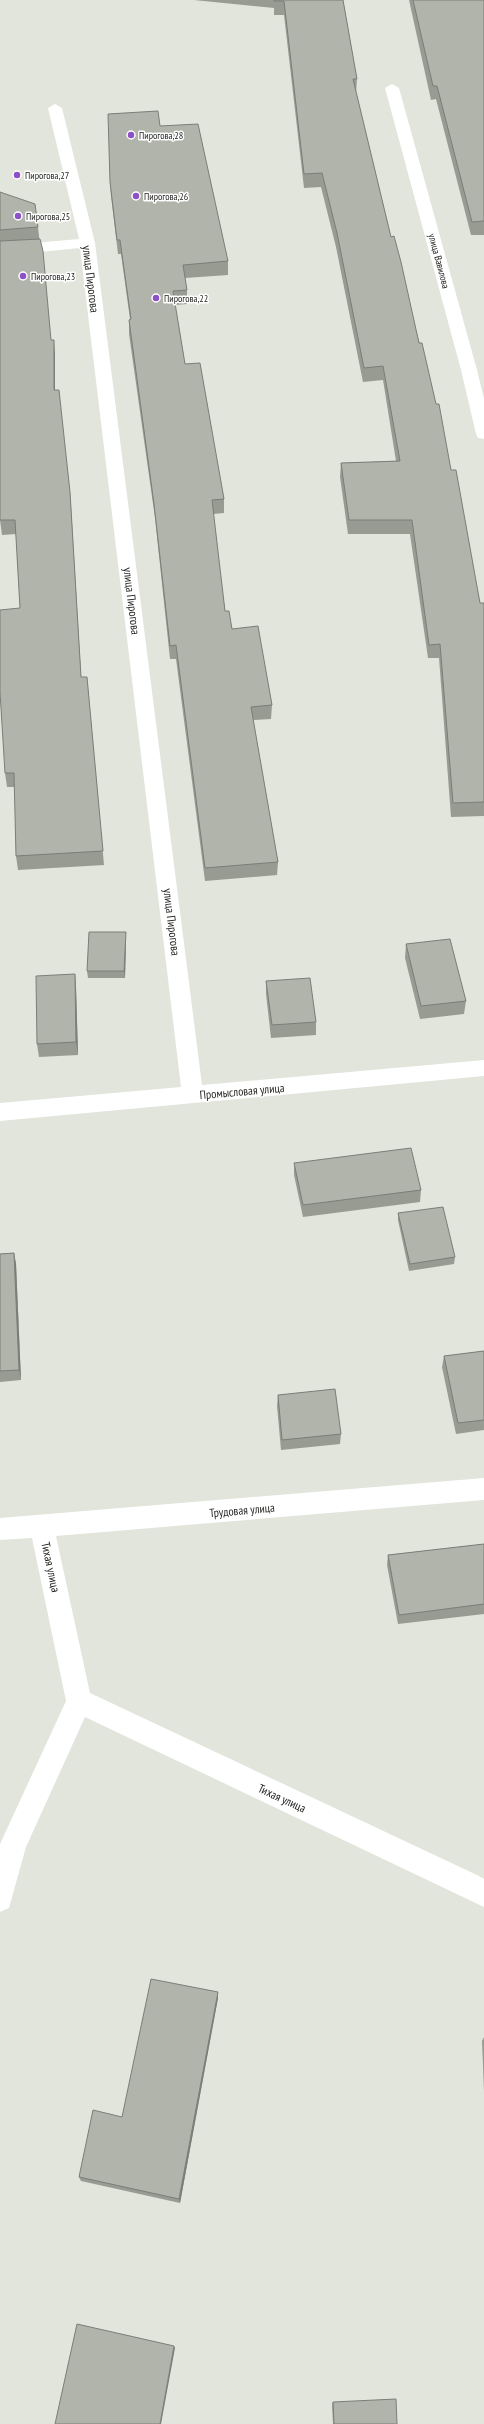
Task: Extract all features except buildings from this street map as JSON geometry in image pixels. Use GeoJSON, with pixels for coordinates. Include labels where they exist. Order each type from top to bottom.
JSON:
{"type":"FeatureCollection","features":[{"type":"Feature","properties":{"kind":"street","name":"улица Вавилова"},"geometry":{"type":"LineString","coordinates":[[392,88],[476,370],[484,434]]}},
{"type":"Feature","properties":{"kind":"street","name":"улица Пирогова"},"geometry":{"type":"LineString","coordinates":[[55,108],[87,243],[193,1096]]}},
{"type":"Feature","properties":{"kind":"street"},"geometry":{"type":"LineString","coordinates":[[0,251],[87,243]]}},
{"type":"Feature","properties":{"kind":"street","name":"Промысловая улица"},"geometry":{"type":"LineString","coordinates":[[0,1112],[193,1096],[484,1068]]}},
{"type":"Feature","properties":{"kind":"street","name":"Трудовая улица"},"geometry":{"type":"LineString","coordinates":[[0,1529],[42,1528],[484,1489]]}},
{"type":"Feature","properties":{"kind":"street","name":"Тихая улица"},"geometry":{"type":"LineString","coordinates":[[42,1528],[79,1701],[468,1884],[484,1894]]}},
{"type":"Feature","properties":{"kind":"street"},"geometry":{"type":"LineString","coordinates":[[0,1899],[13,1845],[79,1701]]}},
{"type":"Feature","properties":{"kind":"place","name":"Пирогова,28"},"geometry":{"type":"Point","coordinates":[131,135]}},
{"type":"Feature","properties":{"kind":"place","name":"Пирогова,27"},"geometry":{"type":"Point","coordinates":[17,175]}},
{"type":"Feature","properties":{"kind":"place","name":"Пирогова,26"},"geometry":{"type":"Point","coordinates":[136,196]}},
{"type":"Feature","properties":{"kind":"place","name":"Пирогова,25"},"geometry":{"type":"Point","coordinates":[18,216]}},
{"type":"Feature","properties":{"kind":"place","name":"Пирогова,23"},"geometry":{"type":"Point","coordinates":[23,276]}},
{"type":"Feature","properties":{"kind":"place","name":"Пирогова,22"},"geometry":{"type":"Point","coordinates":[156,298]}}]}
